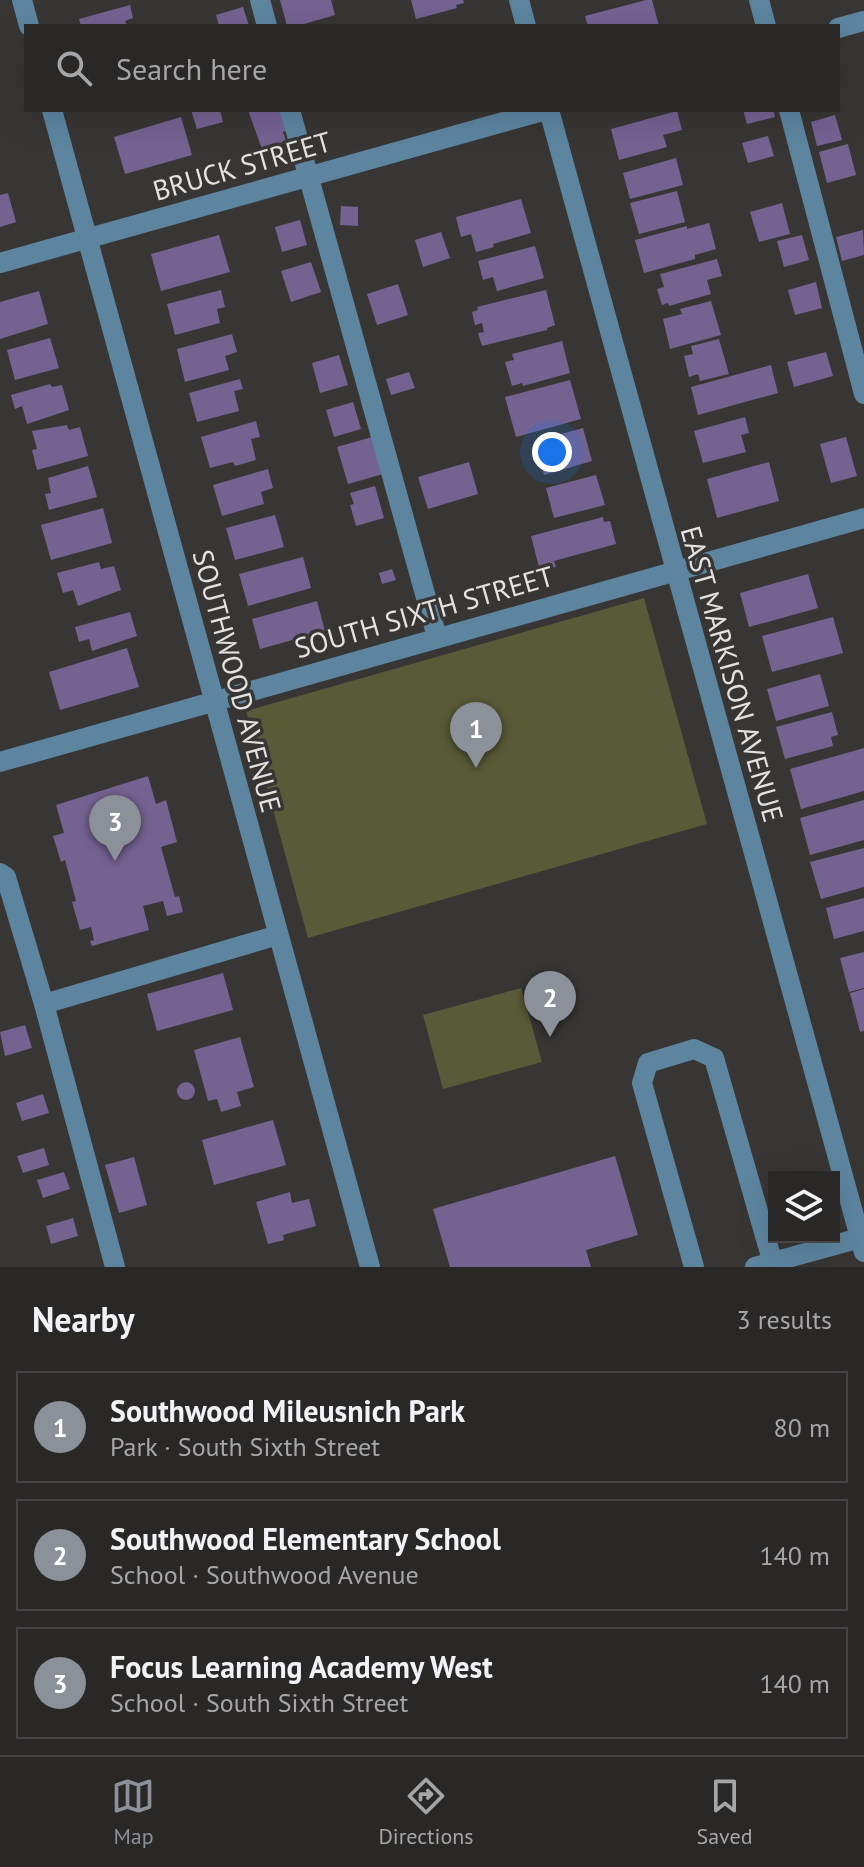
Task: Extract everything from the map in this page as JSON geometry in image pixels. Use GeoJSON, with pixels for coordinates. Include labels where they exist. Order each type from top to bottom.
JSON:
{"type":"FeatureCollection","features":[{"type":"Feature","properties":{"kind":"street"},"geometry":{"type":"LineString","coordinates":[[22,0],[28,24]]}},
{"type":"Feature","properties":{"kind":"street"},"geometry":{"type":"LineString","coordinates":[[260,0],[266,24]]}},
{"type":"Feature","properties":{"kind":"street"},"geometry":{"type":"LineString","coordinates":[[519,0],[525,24]]}},
{"type":"Feature","properties":{"kind":"street"},"geometry":{"type":"LineString","coordinates":[[759,0],[765,24]]}},
{"type":"Feature","properties":{"kind":"street"},"geometry":{"type":"LineString","coordinates":[[840,27],[864,21]]}},
{"type":"Feature","properties":{"kind":"street","name":"SOUTHWOOD AVENUE"},"geometry":{"type":"LineString","coordinates":[[53,112],[370,1267]]}},
{"type":"Feature","properties":{"kind":"street"},"geometry":{"type":"LineString","coordinates":[[291,112],[437,637]]}},
{"type":"Feature","properties":{"kind":"street","name":"BRUCK STREET"},"geometry":{"type":"LineString","coordinates":[[0,263],[541,112]]}},
{"type":"Feature","properties":{"kind":"street","name":"EAST MARKISON AVENUE"},"geometry":{"type":"LineString","coordinates":[[549,112],[862,1237]]}},
{"type":"Feature","properties":{"kind":"street"},"geometry":{"type":"LineString","coordinates":[[790,112],[864,394]]}},
{"type":"Feature","properties":{"kind":"street","name":"SOUTH SIXTH STREET"},"geometry":{"type":"LineString","coordinates":[[0,762],[864,518]]}},
{"type":"Feature","properties":{"kind":"street"},"geometry":{"type":"LineString","coordinates":[[0,873],[6,877],[44,1004],[115,1267]]}},
{"type":"Feature","properties":{"kind":"street"},"geometry":{"type":"LineString","coordinates":[[44,1004],[278,935]]}},
{"type":"Feature","properties":{"kind":"street"},"geometry":{"type":"LineString","coordinates":[[694,1267],[642,1083],[648,1063],[694,1049],[714,1058],[767,1265],[862,1237]]}},
{"type":"Feature","properties":{"kind":"green space"},"geometry":{"type":"Polygon","coordinates":[[[644,598],[707,824],[308,938],[246,711],[644,598]]]}},
{"type":"Feature","properties":{"kind":"green space"},"geometry":{"type":"Polygon","coordinates":[[[521,988],[542,1062],[443,1089],[423,1015],[521,988]]]}},
{"type":"Feature","properties":{"kind":"building"},"geometry":{"type":"Polygon","coordinates":[[[280,0],[331,0],[335,15],[304,24],[286,24],[280,0]]]}},
{"type":"Feature","properties":{"kind":"building"},"geometry":{"type":"Polygon","coordinates":[[[411,0],[463,0],[464,3],[456,5],[457,8],[416,19],[411,0]]]}},
{"type":"Feature","properties":{"kind":"building"},"geometry":{"type":"Polygon","coordinates":[[[652,0],[658,24],[587,24],[585,16],[652,0]]]}},
{"type":"Feature","properties":{"kind":"building"},"geometry":{"type":"Polygon","coordinates":[[[130,5],[133,18],[125,21],[126,24],[80,24],[79,19],[130,5]]]}},
{"type":"Feature","properties":{"kind":"building"},"geometry":{"type":"Polygon","coordinates":[[[243,7],[248,24],[218,24],[216,15],[243,7]]]}},
{"type":"Feature","properties":{"kind":"building"},"geometry":{"type":"Polygon","coordinates":[[[192,112],[220,112],[223,122],[197,129],[192,112]]]}},
{"type":"Feature","properties":{"kind":"building"},"geometry":{"type":"Polygon","coordinates":[[[249,112],[282,112],[288,130],[283,132],[286,141],[262,149],[249,112]]]}},
{"type":"Feature","properties":{"kind":"building"},"geometry":{"type":"Polygon","coordinates":[[[677,112],[682,130],[663,135],[667,147],[619,160],[611,129],[677,112]]]}},
{"type":"Feature","properties":{"kind":"building"},"geometry":{"type":"Polygon","coordinates":[[[744,112],[774,112],[775,117],[747,124],[744,112]]]}},
{"type":"Feature","properties":{"kind":"building"},"geometry":{"type":"Polygon","coordinates":[[[835,115],[842,140],[817,146],[811,122],[835,115]]]}},
{"type":"Feature","properties":{"kind":"building"},"geometry":{"type":"Polygon","coordinates":[[[181,117],[192,155],[125,174],[114,137],[181,117]]]}},
{"type":"Feature","properties":{"kind":"building"},"geometry":{"type":"Polygon","coordinates":[[[768,136],[774,156],[748,163],[742,143],[768,136]]]}},
{"type":"Feature","properties":{"kind":"building"},"geometry":{"type":"Polygon","coordinates":[[[848,144],[856,175],[827,183],[819,152],[848,144]]]}},
{"type":"Feature","properties":{"kind":"building"},"geometry":{"type":"Polygon","coordinates":[[[676,158],[683,185],[630,199],[623,173],[676,158]]]}},
{"type":"Feature","properties":{"kind":"building"},"geometry":{"type":"Polygon","coordinates":[[[677,191],[685,222],[639,234],[630,203],[677,191]]]}},
{"type":"Feature","properties":{"kind":"building"},"geometry":{"type":"Polygon","coordinates":[[[8,193],[16,222],[0,227],[0,195],[8,193]]]}},
{"type":"Feature","properties":{"kind":"building"},"geometry":{"type":"Polygon","coordinates":[[[521,199],[531,233],[476,252],[471,234],[461,237],[456,217],[521,199]]]}},
{"type":"Feature","properties":{"kind":"building"},"geometry":{"type":"Polygon","coordinates":[[[782,203],[790,234],[759,242],[750,212],[782,203]]]}},
{"type":"Feature","properties":{"kind":"building"},"geometry":{"type":"Polygon","coordinates":[[[341,206],[358,207],[358,226],[340,225],[341,206]]]}},
{"type":"Feature","properties":{"kind":"building"},"geometry":{"type":"Polygon","coordinates":[[[300,220],[307,245],[282,252],[275,227],[300,220]]]}},
{"type":"Feature","properties":{"kind":"building"},"geometry":{"type":"Polygon","coordinates":[[[709,223],[716,249],[695,255],[695,259],[644,273],[635,240],[709,223]]]}},
{"type":"Feature","properties":{"kind":"building"},"geometry":{"type":"Polygon","coordinates":[[[863,230],[864,255],[842,261],[836,237],[863,230]]]}},
{"type":"Feature","properties":{"kind":"building"},"geometry":{"type":"Polygon","coordinates":[[[441,232],[450,258],[423,267],[415,240],[441,232]]]}},
{"type":"Feature","properties":{"kind":"building"},"geometry":{"type":"Polygon","coordinates":[[[219,235],[230,272],[161,291],[151,254],[219,235]]]}},
{"type":"Feature","properties":{"kind":"building"},"geometry":{"type":"Polygon","coordinates":[[[802,235],[809,260],[784,267],[777,241],[802,235]]]}},
{"type":"Feature","properties":{"kind":"building"},"geometry":{"type":"Polygon","coordinates":[[[535,246],[544,278],[497,291],[493,277],[483,280],[478,261],[535,246]]]}},
{"type":"Feature","properties":{"kind":"building"},"geometry":{"type":"Polygon","coordinates":[[[717,259],[722,276],[707,280],[711,294],[669,306],[668,303],[662,305],[657,289],[664,287],[660,274],[717,259]]]}},
{"type":"Feature","properties":{"kind":"building"},"geometry":{"type":"Polygon","coordinates":[[[311,262],[321,292],[291,302],[281,271],[311,262]]]}},
{"type":"Feature","properties":{"kind":"building"},"geometry":{"type":"Polygon","coordinates":[[[816,282],[822,308],[795,315],[788,290],[816,282]]]}},
{"type":"Feature","properties":{"kind":"building"},"geometry":{"type":"Polygon","coordinates":[[[398,284],[408,315],[377,325],[367,294],[398,284]]]}},
{"type":"Feature","properties":{"kind":"building"},"geometry":{"type":"Polygon","coordinates":[[[221,290],[225,307],[217,309],[220,323],[175,335],[167,304],[221,290]]]}},
{"type":"Feature","properties":{"kind":"building"},"geometry":{"type":"Polygon","coordinates":[[[546,290],[555,325],[547,330],[482,346],[478,333],[484,332],[482,323],[475,325],[472,312],[478,310],[477,307],[546,290]]]}},
{"type":"Feature","properties":{"kind":"building"},"geometry":{"type":"Polygon","coordinates":[[[39,291],[48,324],[0,339],[0,302],[39,291]]]}},
{"type":"Feature","properties":{"kind":"building"},"geometry":{"type":"Polygon","coordinates":[[[711,301],[721,335],[670,349],[663,319],[682,314],[680,309],[711,301]]]}},
{"type":"Feature","properties":{"kind":"building"},"geometry":{"type":"Polygon","coordinates":[[[232,334],[237,352],[225,356],[229,370],[185,382],[177,349],[232,334]]]}},
{"type":"Feature","properties":{"kind":"building"},"geometry":{"type":"Polygon","coordinates":[[[50,338],[59,368],[15,380],[7,350],[50,338]]]}},
{"type":"Feature","properties":{"kind":"building"},"geometry":{"type":"Polygon","coordinates":[[[719,339],[729,374],[700,381],[698,374],[689,377],[684,356],[693,354],[691,346],[719,339]]]}},
{"type":"Feature","properties":{"kind":"building"},"geometry":{"type":"Polygon","coordinates":[[[562,341],[570,373],[523,386],[522,383],[512,386],[505,362],[514,360],[512,354],[562,341]]]}},
{"type":"Feature","properties":{"kind":"building"},"geometry":{"type":"Polygon","coordinates":[[[826,352],[833,376],[794,387],[787,362],[826,352]]]}},
{"type":"Feature","properties":{"kind":"building"},"geometry":{"type":"Polygon","coordinates":[[[339,355],[348,385],[320,393],[312,363],[339,355]]]}},
{"type":"Feature","properties":{"kind":"building"},"geometry":{"type":"Polygon","coordinates":[[[771,365],[778,393],[698,415],[691,387],[771,365]]]}},
{"type":"Feature","properties":{"kind":"building"},"geometry":{"type":"Polygon","coordinates":[[[409,372],[415,388],[391,395],[386,379],[409,372]]]}},
{"type":"Feature","properties":{"kind":"building"},"geometry":{"type":"Polygon","coordinates":[[[240,379],[243,389],[234,391],[239,411],[197,422],[189,393],[240,379]]]}},
{"type":"Feature","properties":{"kind":"building"},"geometry":{"type":"Polygon","coordinates":[[[570,380],[581,419],[516,437],[505,397],[570,380]]]}},
{"type":"Feature","properties":{"kind":"building"},"geometry":{"type":"Polygon","coordinates":[[[50,384],[52,387],[62,385],[69,410],[27,424],[22,406],[15,409],[11,395],[50,384]]]}},
{"type":"Feature","properties":{"kind":"building"},"geometry":{"type":"Polygon","coordinates":[[[353,402],[361,429],[334,437],[326,410],[353,402]]]}},
{"type":"Feature","properties":{"kind":"building"},"geometry":{"type":"Polygon","coordinates":[[[745,417],[749,433],[741,435],[746,452],[703,463],[694,431],[745,417]]]}},
{"type":"Feature","properties":{"kind":"building"},"geometry":{"type":"Polygon","coordinates":[[[256,421],[260,437],[251,439],[256,460],[210,468],[201,437],[256,421]]]}},
{"type":"Feature","properties":{"kind":"building"},"geometry":{"type":"Polygon","coordinates":[[[67,425],[69,430],[80,427],[88,456],[37,470],[32,450],[37,449],[32,431],[67,425]]]}},
{"type":"Feature","properties":{"kind":"building"},"geometry":{"type":"Polygon","coordinates":[[[583,428],[592,461],[544,475],[535,441],[583,428]]]}},
{"type":"Feature","properties":{"kind":"building"},"geometry":{"type":"Polygon","coordinates":[[[372,437],[383,474],[348,484],[337,447],[372,437]]]}},
{"type":"Feature","properties":{"kind":"building"},"geometry":{"type":"Polygon","coordinates":[[[846,437],[857,476],[831,483],[820,444],[846,437]]]}},
{"type":"Feature","properties":{"kind":"building"},"geometry":{"type":"Polygon","coordinates":[[[469,462],[478,494],[428,509],[418,477],[469,462]]]}},
{"type":"Feature","properties":{"kind":"building"},"geometry":{"type":"Polygon","coordinates":[[[769,462],[779,501],[717,518],[707,479],[769,462]]]}},
{"type":"Feature","properties":{"kind":"building"},"geometry":{"type":"Polygon","coordinates":[[[88,466],[97,497],[49,510],[45,494],[51,493],[48,478],[88,466]]]}},
{"type":"Feature","properties":{"kind":"building"},"geometry":{"type":"Polygon","coordinates":[[[268,469],[273,488],[261,492],[264,504],[222,516],[213,485],[268,469]]]}},
{"type":"Feature","properties":{"kind":"building"},"geometry":{"type":"Polygon","coordinates":[[[596,475],[605,505],[554,518],[546,488],[596,475]]]}},
{"type":"Feature","properties":{"kind":"building"},"geometry":{"type":"Polygon","coordinates":[[[375,486],[384,518],[356,526],[350,493],[375,486]]]}},
{"type":"Feature","properties":{"kind":"building"},"geometry":{"type":"Polygon","coordinates":[[[103,508],[112,543],[51,560],[41,525],[103,508]]]}},
{"type":"Feature","properties":{"kind":"building"},"geometry":{"type":"Polygon","coordinates":[[[275,515],[284,547],[235,560],[226,528],[275,515]]]}},
{"type":"Feature","properties":{"kind":"building"},"geometry":{"type":"Polygon","coordinates":[[[603,517],[604,522],[610,521],[616,544],[554,561],[556,567],[540,571],[531,536],[603,517]]]}},
{"type":"Feature","properties":{"kind":"building"},"geometry":{"type":"Polygon","coordinates":[[[303,557],[311,588],[248,606],[239,574],[303,557]]]}},
{"type":"Feature","properties":{"kind":"building"},"geometry":{"type":"Polygon","coordinates":[[[99,562],[101,569],[114,566],[121,590],[78,606],[73,590],[63,593],[57,573],[99,562]]]}},
{"type":"Feature","properties":{"kind":"building"},"geometry":{"type":"Polygon","coordinates":[[[392,569],[396,580],[382,584],[379,573],[392,569]]]}},
{"type":"Feature","properties":{"kind":"building"},"geometry":{"type":"Polygon","coordinates":[[[808,574],[818,608],[749,627],[740,593],[808,574]]]}},
{"type":"Feature","properties":{"kind":"building"},"geometry":{"type":"Polygon","coordinates":[[[317,601],[325,631],[260,649],[252,619],[317,601]]]}},
{"type":"Feature","properties":{"kind":"building"},"geometry":{"type":"Polygon","coordinates":[[[130,612],[137,636],[92,651],[89,639],[79,642],[75,627],[130,612]]]}},
{"type":"Feature","properties":{"kind":"building"},"geometry":{"type":"Polygon","coordinates":[[[833,617],[843,653],[772,672],[762,636],[833,617]]]}},
{"type":"Feature","properties":{"kind":"building"},"geometry":{"type":"Polygon","coordinates":[[[127,648],[139,687],[60,710],[49,672],[127,648]]]}},
{"type":"Feature","properties":{"kind":"building"},"geometry":{"type":"Polygon","coordinates":[[[820,674],[829,706],[776,721],[767,689],[820,674]]]}},
{"type":"Feature","properties":{"kind":"building"},"geometry":{"type":"Polygon","coordinates":[[[832,712],[838,735],[831,737],[833,746],[785,759],[776,727],[832,712]]]}},
{"type":"Feature","properties":{"kind":"building"},"geometry":{"type":"Polygon","coordinates":[[[864,748],[864,791],[801,809],[790,769],[864,748]]]}},
{"type":"Feature","properties":{"kind":"building"},"geometry":{"type":"Polygon","coordinates":[[[148,776],[156,804],[166,800],[177,842],[161,847],[175,897],[179,896],[183,912],[167,916],[163,901],[143,906],[149,930],[92,946],[91,927],[80,930],[65,860],[61,862],[53,836],[64,833],[56,805],[148,776]]]}},
{"type":"Feature","properties":{"kind":"building"},"geometry":{"type":"Polygon","coordinates":[[[864,800],[864,840],[810,855],[800,818],[864,800]]]}},
{"type":"Feature","properties":{"kind":"building"},"geometry":{"type":"Polygon","coordinates":[[[864,848],[864,887],[821,899],[810,862],[864,848]]]}},
{"type":"Feature","properties":{"kind":"building"},"geometry":{"type":"Polygon","coordinates":[[[864,898],[864,931],[834,939],[826,908],[864,898]]]}},
{"type":"Feature","properties":{"kind":"building"},"geometry":{"type":"Polygon","coordinates":[[[864,952],[864,988],[849,992],[840,958],[864,952]]]}},
{"type":"Feature","properties":{"kind":"building"},"geometry":{"type":"Polygon","coordinates":[[[223,973],[233,1010],[157,1031],[147,994],[223,973]]]}},
{"type":"Feature","properties":{"kind":"building"},"geometry":{"type":"Polygon","coordinates":[[[864,989],[864,1031],[860,1032],[850,993],[864,989]]]}},
{"type":"Feature","properties":{"kind":"building"},"geometry":{"type":"Polygon","coordinates":[[[25,1025],[32,1048],[5,1056],[0,1032],[25,1025]]]}},
{"type":"Feature","properties":{"kind":"building"},"geometry":{"type":"Polygon","coordinates":[[[240,1037],[254,1087],[237,1092],[241,1106],[221,1112],[217,1099],[208,1101],[194,1050],[240,1037]]]}},
{"type":"Feature","properties":{"kind":"building"},"geometry":{"type":"Polygon","coordinates":[[[186,1082],[195,1091],[186,1100],[177,1091],[186,1082]]]}},
{"type":"Feature","properties":{"kind":"building"},"geometry":{"type":"Polygon","coordinates":[[[43,1094],[49,1113],[22,1121],[16,1103],[43,1094]]]}},
{"type":"Feature","properties":{"kind":"building"},"geometry":{"type":"Polygon","coordinates":[[[273,1120],[286,1165],[214,1185],[202,1140],[273,1120]]]}},
{"type":"Feature","properties":{"kind":"building"},"geometry":{"type":"Polygon","coordinates":[[[44,1148],[49,1165],[23,1173],[17,1156],[44,1148]]]}},
{"type":"Feature","properties":{"kind":"building"},"geometry":{"type":"Polygon","coordinates":[[[615,1156],[638,1235],[586,1250],[591,1267],[450,1267],[433,1209],[615,1156]]]}},
{"type":"Feature","properties":{"kind":"building"},"geometry":{"type":"Polygon","coordinates":[[[134,1157],[147,1205],[119,1213],[105,1165],[134,1157]]]}},
{"type":"Feature","properties":{"kind":"building"},"geometry":{"type":"Polygon","coordinates":[[[64,1172],[70,1189],[43,1198],[37,1180],[64,1172]]]}},
{"type":"Feature","properties":{"kind":"building"},"geometry":{"type":"Polygon","coordinates":[[[290,1192],[292,1203],[309,1199],[316,1226],[283,1235],[284,1240],[268,1244],[256,1202],[290,1192]]]}},
{"type":"Feature","properties":{"kind":"building"},"geometry":{"type":"Polygon","coordinates":[[[73,1218],[78,1236],[51,1244],[46,1226],[73,1218]]]}},
{"type":"Feature","properties":{"kind":"place","name":"Southwood Mileusnich Park"},"geometry":{"type":"Point","coordinates":[476,768]}},
{"type":"Feature","properties":{"kind":"place","name":"Focus Learning Academy West"},"geometry":{"type":"Point","coordinates":[115,861]}},
{"type":"Feature","properties":{"kind":"place","name":"Southwood Elementary School"},"geometry":{"type":"Point","coordinates":[550,1037]}}]}
